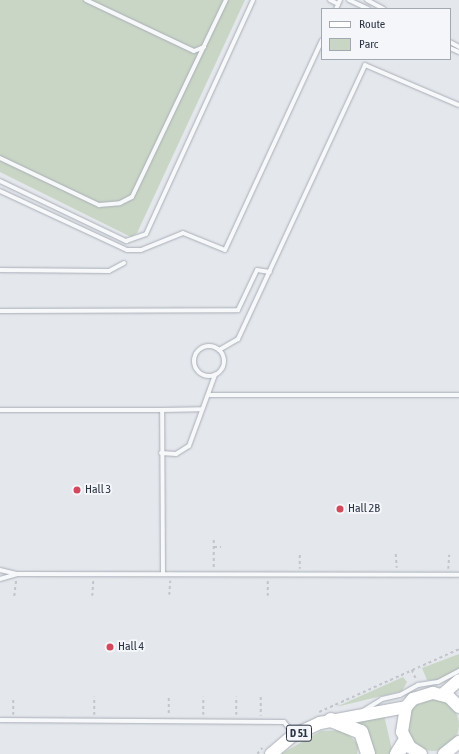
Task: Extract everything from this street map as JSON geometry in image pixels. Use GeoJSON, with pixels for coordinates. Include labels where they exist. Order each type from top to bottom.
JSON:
{"type":"FeatureCollection","features":[{"type":"Feature","properties":{"kind":"highway"},"geometry":{"type":"LineString","coordinates":[[331,720],[361,732],[368,754]]}},
{"type":"Feature","properties":{"kind":"highway"},"geometry":{"type":"LineString","coordinates":[[397,754],[405,741]]}},
{"type":"Feature","properties":{"kind":"main road"},"geometry":{"type":"LineString","coordinates":[[443,694],[459,680]]}},
{"type":"Feature","properties":{"kind":"main road"},"geometry":{"type":"LineString","coordinates":[[421,754],[405,741],[401,722],[406,707],[423,694],[443,694],[459,706]]}},
{"type":"Feature","properties":{"kind":"main road","name":"D 51"},"geometry":{"type":"LineString","coordinates":[[268,749],[294,735],[331,720],[378,709],[406,707]]}},
{"type":"Feature","properties":{"kind":"main road"},"geometry":{"type":"LineString","coordinates":[[378,709],[401,722]]}},
{"type":"Feature","properties":{"kind":"main road"},"geometry":{"type":"LineString","coordinates":[[447,754],[459,742]]}},
{"type":"Feature","properties":{"kind":"lane"},"geometry":{"type":"LineString","coordinates":[[86,0],[194,51],[204,47]]}},
{"type":"Feature","properties":{"kind":"lane"},"geometry":{"type":"LineString","coordinates":[[0,158],[99,205],[120,204],[132,197],[226,0]]}},
{"type":"Feature","properties":{"kind":"lane"},"geometry":{"type":"LineString","coordinates":[[0,182],[126,241],[146,234],[253,0]]}},
{"type":"Feature","properties":{"kind":"lane"},"geometry":{"type":"LineString","coordinates":[[330,0],[338,4]]}},
{"type":"Feature","properties":{"kind":"lane"},"geometry":{"type":"LineString","coordinates":[[349,0],[366,8]]}},
{"type":"Feature","properties":{"kind":"lane"},"geometry":{"type":"LineString","coordinates":[[367,0],[382,8]]}},
{"type":"Feature","properties":{"kind":"lane"},"geometry":{"type":"LineString","coordinates":[[0,191],[127,250],[141,250],[183,233],[225,250],[321,42]]}},
{"type":"Feature","properties":{"kind":"lane"},"geometry":{"type":"LineString","coordinates":[[215,375],[200,373],[195,358],[207,347],[219,350],[238,339],[365,64],[459,105]]}},
{"type":"Feature","properties":{"kind":"lane"},"geometry":{"type":"LineString","coordinates":[[0,270],[108,270],[124,263]]}},
{"type":"Feature","properties":{"kind":"lane"},"geometry":{"type":"LineString","coordinates":[[0,311],[238,310],[257,270],[270,272]]}},
{"type":"Feature","properties":{"kind":"lane"},"geometry":{"type":"LineString","coordinates":[[161,453],[176,454],[188,446],[201,409],[210,395],[215,375],[224,362],[219,350]]}},
{"type":"Feature","properties":{"kind":"lane"},"geometry":{"type":"LineString","coordinates":[[210,395],[459,395]]}},
{"type":"Feature","properties":{"kind":"lane"},"geometry":{"type":"LineString","coordinates":[[0,410],[201,409]]}},
{"type":"Feature","properties":{"kind":"lane"},"geometry":{"type":"LineString","coordinates":[[162,410],[162,574]]}},
{"type":"Feature","properties":{"kind":"lane"},"geometry":{"type":"LineString","coordinates":[[0,570],[17,574],[170,573],[459,575]]}},
{"type":"Feature","properties":{"kind":"lane"},"geometry":{"type":"LineString","coordinates":[[0,579],[17,574]]}},
{"type":"Feature","properties":{"kind":"lane"},"geometry":{"type":"LineString","coordinates":[[360,713],[418,685],[438,682],[459,670]]}},
{"type":"Feature","properties":{"kind":"lane"},"geometry":{"type":"LineString","coordinates":[[0,720],[284,722],[294,735]]}},
{"type":"Feature","properties":{"kind":"path"},"geometry":{"type":"LineString","coordinates":[[214,540],[214,574]]}},
{"type":"Feature","properties":{"kind":"path"},"geometry":{"type":"LineString","coordinates":[[214,547],[222,547]]}},
{"type":"Feature","properties":{"kind":"path"},"geometry":{"type":"LineString","coordinates":[[300,554],[300,574]]}},
{"type":"Feature","properties":{"kind":"path"},"geometry":{"type":"LineString","coordinates":[[396,554],[397,574]]}},
{"type":"Feature","properties":{"kind":"path"},"geometry":{"type":"LineString","coordinates":[[448,555],[448,574]]}},
{"type":"Feature","properties":{"kind":"path"},"geometry":{"type":"LineString","coordinates":[[169,595],[170,573]]}},
{"type":"Feature","properties":{"kind":"path"},"geometry":{"type":"LineString","coordinates":[[14,596],[17,574]]}},
{"type":"Feature","properties":{"kind":"path"},"geometry":{"type":"LineString","coordinates":[[92,596],[94,574]]}},
{"type":"Feature","properties":{"kind":"path"},"geometry":{"type":"LineString","coordinates":[[268,574],[268,596]]}},
{"type":"Feature","properties":{"kind":"path"},"geometry":{"type":"LineString","coordinates":[[317,712],[459,649]]}},
{"type":"Feature","properties":{"kind":"path"},"geometry":{"type":"LineString","coordinates":[[412,670],[418,685]]}},
{"type":"Feature","properties":{"kind":"path"},"geometry":{"type":"LineString","coordinates":[[94,697],[94,721]]}},
{"type":"Feature","properties":{"kind":"path"},"geometry":{"type":"LineString","coordinates":[[203,697],[203,722]]}},
{"type":"Feature","properties":{"kind":"path"},"geometry":{"type":"LineString","coordinates":[[236,697],[236,722]]}},
{"type":"Feature","properties":{"kind":"path"},"geometry":{"type":"LineString","coordinates":[[261,697],[261,722]]}},
{"type":"Feature","properties":{"kind":"path"},"geometry":{"type":"LineString","coordinates":[[13,698],[13,720]]}},
{"type":"Feature","properties":{"kind":"path"},"geometry":{"type":"LineString","coordinates":[[169,698],[169,721]]}},
{"type":"Feature","properties":{"kind":"path"},"geometry":{"type":"LineString","coordinates":[[256,754],[268,749]]}},
{"type":"Feature","properties":{"kind":"green space"},"geometry":{"type":"Polygon","coordinates":[[[0,0],[245,0],[137,233],[131,237],[0,172],[0,0]]]}},
{"type":"Feature","properties":{"kind":"green space"},"geometry":{"type":"Polygon","coordinates":[[[459,654],[459,669],[441,680],[427,680],[422,668],[459,654]]]}},
{"type":"Feature","properties":{"kind":"green space"},"geometry":{"type":"Polygon","coordinates":[[[403,677],[407,682],[402,691],[336,707],[403,677]]]}},
{"type":"Feature","properties":{"kind":"green space"},"geometry":{"type":"Polygon","coordinates":[[[433,699],[443,701],[451,707],[457,715],[459,725],[457,735],[451,743],[443,749],[433,751],[423,749],[415,743],[409,735],[407,725],[409,715],[415,707],[423,701],[433,699]]]}},
{"type":"Feature","properties":{"kind":"green space"},"geometry":{"type":"Polygon","coordinates":[[[384,715],[392,750],[389,754],[371,754],[363,728],[353,719],[384,715]]]}},
{"type":"Feature","properties":{"kind":"green space"},"geometry":{"type":"Polygon","coordinates":[[[344,730],[359,745],[357,754],[281,754],[321,731],[344,730]]]}},
{"type":"Feature","properties":{"kind":"place","name":"Hall 3"},"geometry":{"type":"Point","coordinates":[77,490]}},
{"type":"Feature","properties":{"kind":"place","name":"Hall 2B"},"geometry":{"type":"Point","coordinates":[340,509]}},
{"type":"Feature","properties":{"kind":"place","name":"Hall 4"},"geometry":{"type":"Point","coordinates":[110,647]}}]}
